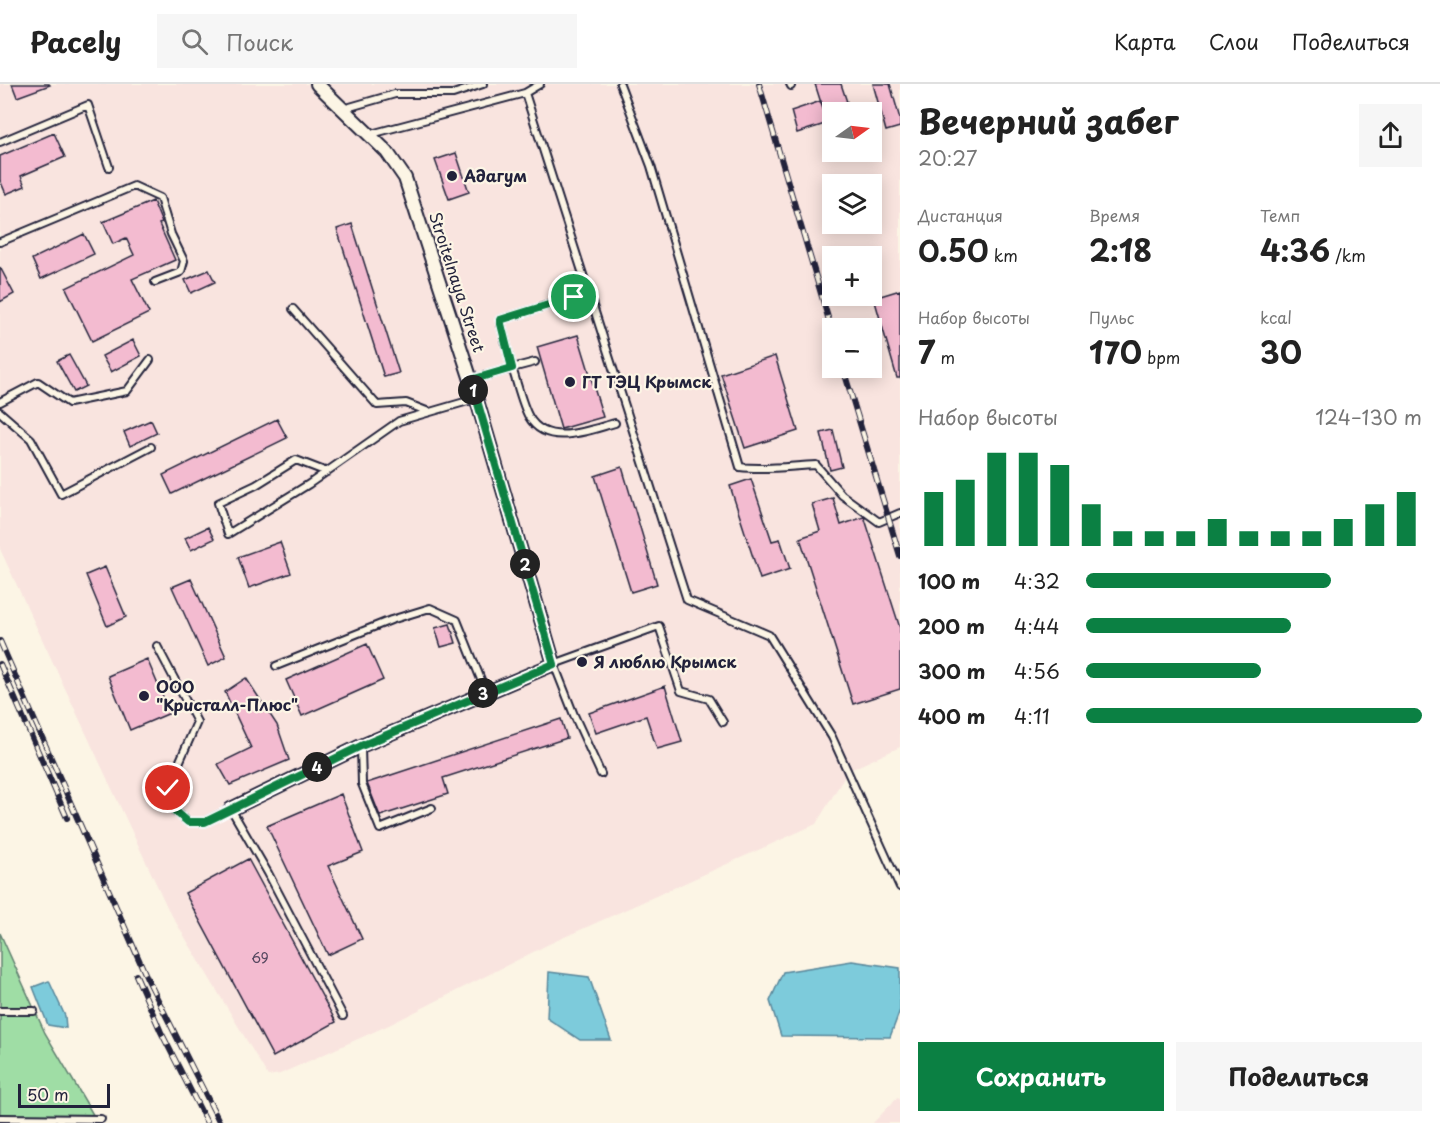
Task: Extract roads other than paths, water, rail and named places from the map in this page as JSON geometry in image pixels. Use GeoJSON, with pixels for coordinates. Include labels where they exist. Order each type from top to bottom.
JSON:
{"type":"FeatureCollection","features":[{"type":"Feature","properties":{"kind":"street","name":"Stroitelnaya Street"},"geometry":{"type":"LineString","coordinates":[[317,84],[371,134],[405,178],[471,380],[554,664]]}},
{"type":"Feature","properties":{"kind":"street"},"geometry":{"type":"LineString","coordinates":[[231,809],[361,746],[554,664]]}},
{"type":"Feature","properties":{"kind":"lane"},"geometry":{"type":"LineString","coordinates":[[343,109],[395,94],[453,93],[483,84]]}},
{"type":"Feature","properties":{"kind":"lane"},"geometry":{"type":"LineString","coordinates":[[371,134],[525,93],[540,84]]}},
{"type":"Feature","properties":{"kind":"lane"},"geometry":{"type":"LineString","coordinates":[[620,84],[651,166],[740,467],[763,470],[783,466],[816,465],[842,495],[879,522],[900,513]]}},
{"type":"Feature","properties":{"kind":"lane"},"geometry":{"type":"LineString","coordinates":[[525,93],[687,600],[770,635],[832,737],[900,887]]}},
{"type":"Feature","properties":{"kind":"lane"},"geometry":{"type":"LineString","coordinates":[[0,142],[88,105],[109,167]]}},
{"type":"Feature","properties":{"kind":"lane"},"geometry":{"type":"LineString","coordinates":[[0,242],[134,186],[160,198],[171,234],[184,261],[181,272],[155,282]]}},
{"type":"Feature","properties":{"kind":"lane"},"geometry":{"type":"LineString","coordinates":[[574,297],[500,320],[512,368],[529,418],[542,430],[564,436],[615,423]]}},
{"type":"Feature","properties":{"kind":"lane"},"geometry":{"type":"LineString","coordinates":[[293,309],[377,405],[406,403],[430,412]]}},
{"type":"Feature","properties":{"kind":"lane"},"geometry":{"type":"LineString","coordinates":[[0,402],[38,382],[69,403],[127,391],[150,360]]}},
{"type":"Feature","properties":{"kind":"lane"},"geometry":{"type":"LineString","coordinates":[[471,380],[535,362]]}},
{"type":"Feature","properties":{"kind":"lane"},"geometry":{"type":"LineString","coordinates":[[327,472],[296,460],[256,485],[218,503],[228,534],[309,484],[327,472],[399,421],[475,399]]}},
{"type":"Feature","properties":{"kind":"lane"},"geometry":{"type":"LineString","coordinates":[[0,412],[31,439],[61,494],[151,447]]}},
{"type":"Feature","properties":{"kind":"lane"},"geometry":{"type":"LineString","coordinates":[[276,666],[392,620],[430,608],[457,620],[486,692]]}},
{"type":"Feature","properties":{"kind":"lane"},"geometry":{"type":"LineString","coordinates":[[601,774],[554,664],[659,626],[681,691],[709,699],[723,722]]}},
{"type":"Feature","properties":{"kind":"lane"},"geometry":{"type":"LineString","coordinates":[[157,646],[197,722],[168,788],[174,810],[188,822],[205,822],[231,809],[268,873],[343,1016]]}},
{"type":"Feature","properties":{"kind":"lane"},"geometry":{"type":"LineString","coordinates":[[361,746],[362,784],[380,829],[432,808]]}},
{"type":"Feature","properties":{"kind":"lane"},"geometry":{"type":"LineString","coordinates":[[0,1011],[34,1011]]}},
{"type":"Feature","properties":{"kind":"lane"},"geometry":{"type":"LineString","coordinates":[[0,1118],[101,1119]]}},
{"type":"Feature","properties":{"kind":"water"},"geometry":{"type":"Polygon","coordinates":[[[852,961],[900,968],[900,1010],[890,1037],[781,1036],[770,1001],[783,972],[852,961]]]}},
{"type":"Feature","properties":{"kind":"water"},"geometry":{"type":"Polygon","coordinates":[[[549,972],[589,977],[611,1040],[580,1040],[547,1018],[549,972]]]}},
{"type":"Feature","properties":{"kind":"water"},"geometry":{"type":"Polygon","coordinates":[[[49,981],[65,1016],[66,1028],[48,1025],[33,987],[49,981]]]}},
{"type":"Feature","properties":{"kind":"railway"},"geometry":{"type":"LineString","coordinates":[[759,84],[828,318]]}},
{"type":"Feature","properties":{"kind":"railway"},"geometry":{"type":"LineString","coordinates":[[846,378],[900,556]]}},
{"type":"Feature","properties":{"kind":"railway"},"geometry":{"type":"LineString","coordinates":[[0,641],[147,978],[220,1123]]}},
{"type":"Feature","properties":{"kind":"railway"},"geometry":{"type":"LineString","coordinates":[[0,664],[67,818]]}},
{"type":"Feature","properties":{"kind":"railway"},"geometry":{"type":"LineString","coordinates":[[136,975],[161,1032],[207,1123]]}},
{"type":"Feature","properties":{"kind":"place","name":"Адагум"},"geometry":{"type":"Point","coordinates":[452,176]}},
{"type":"Feature","properties":{"kind":"place","name":"ГТ ТЭЦ Крымск"},"geometry":{"type":"Point","coordinates":[570,382]}},
{"type":"Feature","properties":{"kind":"place","name":"Я люблю Крымск"},"geometry":{"type":"Point","coordinates":[582,662]}},
{"type":"Feature","properties":{"kind":"place","name":"ООО \"Кристалл-Плюс\""},"geometry":{"type":"Point","coordinates":[144,696]}}]}
